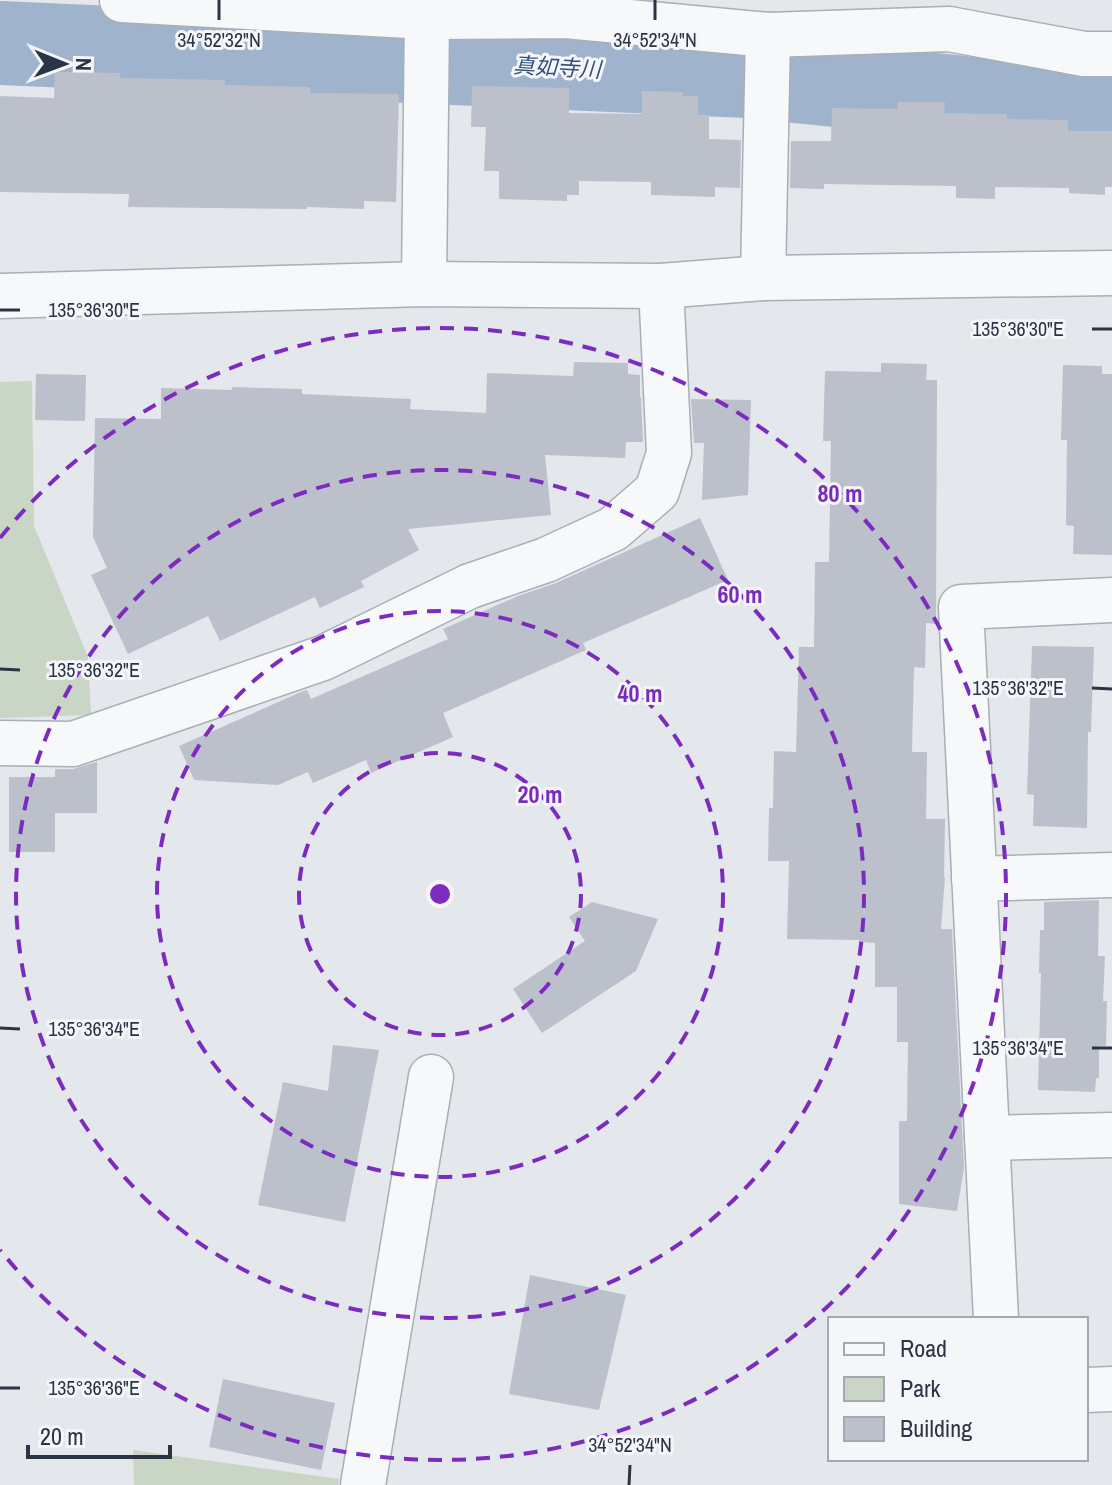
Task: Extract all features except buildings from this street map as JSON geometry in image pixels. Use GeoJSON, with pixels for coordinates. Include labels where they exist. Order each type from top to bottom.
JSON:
{"type":"FeatureCollection","features":[{"type":"Feature","properties":{"kind":"street"},"geometry":{"type":"LineString","coordinates":[[122,0],[430,8],[566,16],[698,14],[768,35],[957,14],[1084,54],[1112,54]]}},
{"type":"Feature","properties":{"kind":"street"},"geometry":{"type":"LineString","coordinates":[[424,284],[430,8]]}},
{"type":"Feature","properties":{"kind":"street"},"geometry":{"type":"LineString","coordinates":[[763,278],[768,35]]}},
{"type":"Feature","properties":{"kind":"street"},"geometry":{"type":"LineString","coordinates":[[0,296],[424,284],[661,286],[763,278],[1112,273]]}},
{"type":"Feature","properties":{"kind":"street"},"geometry":{"type":"LineString","coordinates":[[0,743],[73,744],[323,658],[470,586],[546,560],[613,529],[657,491],[669,453],[661,286]]}},
{"type":"Feature","properties":{"kind":"street"},"geometry":{"type":"LineString","coordinates":[[996,1317],[961,607],[1112,600]]}},
{"type":"Feature","properties":{"kind":"street"},"geometry":{"type":"LineString","coordinates":[[974,879],[1112,875]]}},
{"type":"Feature","properties":{"kind":"street"},"geometry":{"type":"LineString","coordinates":[[363,1485],[431,1077]]}},
{"type":"Feature","properties":{"kind":"street"},"geometry":{"type":"LineString","coordinates":[[987,1138],[1112,1135]]}},
{"type":"Feature","properties":{"kind":"street"},"geometry":{"type":"LineString","coordinates":[[1088,1390],[1112,1389]]}},
{"type":"Feature","properties":{"kind":"green space"},"geometry":{"type":"Polygon","coordinates":[[[32,381],[34,526],[88,657],[91,715],[0,718],[0,382],[32,381]]]}},
{"type":"Feature","properties":{"kind":"green space"},"geometry":{"type":"Polygon","coordinates":[[[133,1450],[339,1479],[338,1485],[134,1485],[133,1450]]]}},
{"type":"Feature","properties":{"kind":"waterway","name":"真如寺川"},"geometry":{"type":"LineString","coordinates":[[0,43],[747,76],[1112,113]]}}]}
